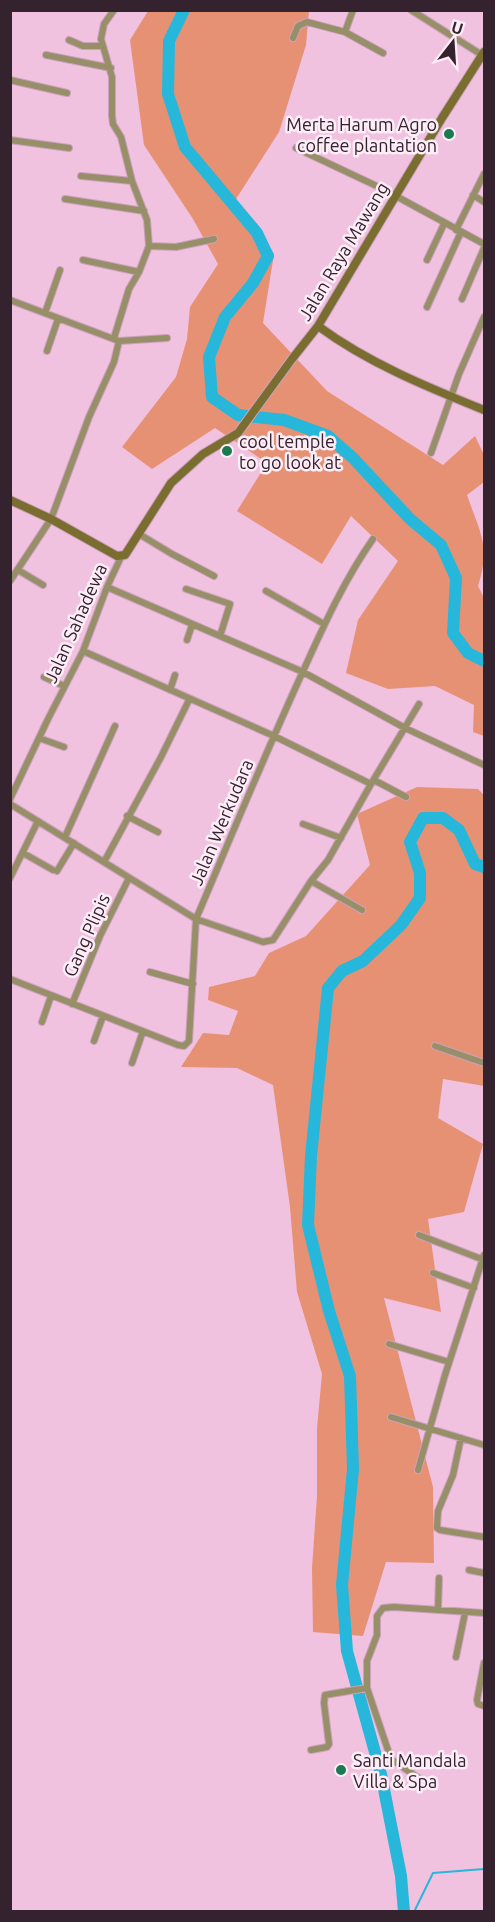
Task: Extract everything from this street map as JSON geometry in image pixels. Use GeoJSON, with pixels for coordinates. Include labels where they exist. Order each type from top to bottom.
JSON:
{"type":"FeatureCollection","features":[{"type":"Feature","properties":{"kind":"main road","name":"Jalan Raya Mawang"},"geometry":{"type":"LineString","coordinates":[[121,557],[125,555],[162,494],[177,476],[203,454],[231,438],[245,425],[318,326],[441,118],[483,57]]}},
{"type":"Feature","properties":{"kind":"main road"},"geometry":{"type":"LineString","coordinates":[[318,326],[340,343],[484,410]]}},
{"type":"Feature","properties":{"kind":"main road"},"geometry":{"type":"LineString","coordinates":[[10,500],[51,519],[121,557]]}},
{"type":"Feature","properties":{"kind":"street"},"geometry":{"type":"LineString","coordinates":[[345,32],[353,10]]}},
{"type":"Feature","properties":{"kind":"street"},"geometry":{"type":"LineString","coordinates":[[411,10],[483,57]]}},
{"type":"Feature","properties":{"kind":"street"},"geometry":{"type":"LineString","coordinates":[[10,581],[51,519],[89,417],[114,362],[129,289],[139,272],[149,246],[147,220],[132,181],[121,137],[113,124],[111,68],[101,39],[102,30],[112,11]]}},
{"type":"Feature","properties":{"kind":"street"},"geometry":{"type":"LineString","coordinates":[[293,38],[298,26],[307,22],[345,32],[383,53]]}},
{"type":"Feature","properties":{"kind":"street"},"geometry":{"type":"LineString","coordinates":[[69,40],[82,46],[103,46]]}},
{"type":"Feature","properties":{"kind":"street"},"geometry":{"type":"LineString","coordinates":[[46,55],[111,68]]}},
{"type":"Feature","properties":{"kind":"street"},"geometry":{"type":"LineString","coordinates":[[10,80],[67,93]]}},
{"type":"Feature","properties":{"kind":"street"},"geometry":{"type":"LineString","coordinates":[[10,140],[69,148]]}},
{"type":"Feature","properties":{"kind":"street"},"geometry":{"type":"LineString","coordinates":[[296,148],[396,196],[484,246],[462,299]]}},
{"type":"Feature","properties":{"kind":"street"},"geometry":{"type":"LineString","coordinates":[[427,307],[473,195],[484,174]]}},
{"type":"Feature","properties":{"kind":"street"},"geometry":{"type":"LineString","coordinates":[[81,176],[132,181]]}},
{"type":"Feature","properties":{"kind":"street"},"geometry":{"type":"LineString","coordinates":[[473,195],[484,202]]}},
{"type":"Feature","properties":{"kind":"street"},"geometry":{"type":"LineString","coordinates":[[65,199],[144,211]]}},
{"type":"Feature","properties":{"kind":"street"},"geometry":{"type":"LineString","coordinates":[[427,260],[444,224]]}},
{"type":"Feature","properties":{"kind":"street"},"geometry":{"type":"LineString","coordinates":[[149,246],[176,247],[214,239]]}},
{"type":"Feature","properties":{"kind":"street"},"geometry":{"type":"LineString","coordinates":[[83,260],[139,272]]}},
{"type":"Feature","properties":{"kind":"street"},"geometry":{"type":"LineString","coordinates":[[45,314],[60,270]]}},
{"type":"Feature","properties":{"kind":"street"},"geometry":{"type":"LineString","coordinates":[[10,300],[117,340],[167,338]]}},
{"type":"Feature","properties":{"kind":"street"},"geometry":{"type":"LineString","coordinates":[[431,453],[450,396],[484,317]]}},
{"type":"Feature","properties":{"kind":"street"},"geometry":{"type":"LineString","coordinates":[[47,351],[58,319]]}},
{"type":"Feature","properties":{"kind":"street"},"geometry":{"type":"LineString","coordinates":[[139,534],[214,576]]}},
{"type":"Feature","properties":{"kind":"street","name":"Jalan Werkudara"},"geometry":{"type":"LineString","coordinates":[[196,919],[324,624],[357,562],[373,539]]}},
{"type":"Feature","properties":{"kind":"street","name":"Jalan Sahadewa"},"geometry":{"type":"LineString","coordinates":[[10,801],[83,651],[121,557]]}},
{"type":"Feature","properties":{"kind":"street"},"geometry":{"type":"LineString","coordinates":[[18,570],[43,585]]}},
{"type":"Feature","properties":{"kind":"street"},"geometry":{"type":"LineString","coordinates":[[108,587],[303,672],[405,728],[484,765]]}},
{"type":"Feature","properties":{"kind":"street"},"geometry":{"type":"LineString","coordinates":[[186,589],[230,604],[220,636]]}},
{"type":"Feature","properties":{"kind":"street"},"geometry":{"type":"LineString","coordinates":[[266,591],[324,624]]}},
{"type":"Feature","properties":{"kind":"street"},"geometry":{"type":"LineString","coordinates":[[187,640],[192,625]]}},
{"type":"Feature","properties":{"kind":"street"},"geometry":{"type":"LineString","coordinates":[[83,651],[406,797]]}},
{"type":"Feature","properties":{"kind":"street"},"geometry":{"type":"LineString","coordinates":[[170,690],[175,675]]}},
{"type":"Feature","properties":{"kind":"street"},"geometry":{"type":"LineString","coordinates":[[44,678],[64,686]]}},
{"type":"Feature","properties":{"kind":"street"},"geometry":{"type":"LineString","coordinates":[[104,862],[189,700]]}},
{"type":"Feature","properties":{"kind":"street"},"geometry":{"type":"LineString","coordinates":[[10,801],[38,821],[196,919],[263,942],[273,940],[311,881],[328,860],[419,704]]}},
{"type":"Feature","properties":{"kind":"street"},"geometry":{"type":"LineString","coordinates":[[65,837],[115,726]]}},
{"type":"Feature","properties":{"kind":"street"},"geometry":{"type":"LineString","coordinates":[[39,738],[64,747]]}},
{"type":"Feature","properties":{"kind":"street"},"geometry":{"type":"LineString","coordinates":[[127,816],[158,832]]}},
{"type":"Feature","properties":{"kind":"street"},"geometry":{"type":"LineString","coordinates":[[10,878],[38,821]]}},
{"type":"Feature","properties":{"kind":"street"},"geometry":{"type":"LineString","coordinates":[[303,824],[341,838]]}},
{"type":"Feature","properties":{"kind":"street"},"geometry":{"type":"LineString","coordinates":[[23,853],[55,870],[74,843]]}},
{"type":"Feature","properties":{"kind":"street","name":"Gang Plipis"},"geometry":{"type":"LineString","coordinates":[[72,1004],[100,936],[129,878]]}},
{"type":"Feature","properties":{"kind":"street"},"geometry":{"type":"LineString","coordinates":[[311,881],[362,910]]}},
{"type":"Feature","properties":{"kind":"street"},"geometry":{"type":"LineString","coordinates":[[10,979],[181,1046],[186,1045],[189,1041],[196,919]]}},
{"type":"Feature","properties":{"kind":"street"},"geometry":{"type":"LineString","coordinates":[[150,972],[193,984]]}},
{"type":"Feature","properties":{"kind":"street"},"geometry":{"type":"LineString","coordinates":[[42,1022],[51,996]]}},
{"type":"Feature","properties":{"kind":"street"},"geometry":{"type":"LineString","coordinates":[[94,1041],[103,1016]]}},
{"type":"Feature","properties":{"kind":"street"},"geometry":{"type":"LineString","coordinates":[[132,1063],[143,1031]]}},
{"type":"Feature","properties":{"kind":"street"},"geometry":{"type":"LineString","coordinates":[[435,1046],[484,1063]]}},
{"type":"Feature","properties":{"kind":"street"},"geometry":{"type":"LineString","coordinates":[[418,1470],[449,1362],[484,1258],[419,1235]]}},
{"type":"Feature","properties":{"kind":"street"},"geometry":{"type":"LineString","coordinates":[[433,1273],[474,1288]]}},
{"type":"Feature","properties":{"kind":"street"},"geometry":{"type":"LineString","coordinates":[[389,1344],[449,1362]]}},
{"type":"Feature","properties":{"kind":"street"},"geometry":{"type":"LineString","coordinates":[[391,1418],[484,1445]]}},
{"type":"Feature","properties":{"kind":"street"},"geometry":{"type":"LineString","coordinates":[[461,1438],[453,1475],[438,1511],[437,1528],[484,1537]]}},
{"type":"Feature","properties":{"kind":"street"},"geometry":{"type":"LineString","coordinates":[[469,1570],[484,1573]]}},
{"type":"Feature","properties":{"kind":"street"},"geometry":{"type":"LineString","coordinates":[[438,1610],[439,1578]]}},
{"type":"Feature","properties":{"kind":"street"},"geometry":{"type":"LineString","coordinates":[[430,1783],[391,1759],[366,1688],[367,1661],[378,1635],[377,1616],[379,1610],[394,1607],[484,1613]]}},
{"type":"Feature","properties":{"kind":"street"},"geometry":{"type":"LineString","coordinates":[[456,1657],[465,1613]]}},
{"type":"Feature","properties":{"kind":"street"},"geometry":{"type":"LineString","coordinates":[[484,1663],[477,1701],[478,1704],[484,1706]]}},
{"type":"Feature","properties":{"kind":"street"},"geometry":{"type":"LineString","coordinates":[[311,1750],[327,1747],[329,1744],[325,1695],[366,1688]]}},
{"type":"Feature","properties":{"kind":"shaded area"},"geometry":{"type":"Polygon","coordinates":[[[148,11],[309,11],[306,45],[279,132],[236,199],[274,254],[263,323],[327,391],[443,465],[475,436],[484,455],[484,482],[467,495],[480,530],[484,550],[478,586],[484,598],[484,736],[473,732],[474,705],[435,686],[388,689],[346,673],[358,620],[398,561],[351,516],[322,564],[237,511],[267,463],[215,428],[152,469],[122,447],[176,377],[187,339],[190,307],[218,264],[193,219],[144,145],[130,40],[148,11]]]}},
{"type":"Feature","properties":{"kind":"shaded area"},"geometry":{"type":"Polygon","coordinates":[[[417,787],[478,789],[484,795],[484,1086],[443,1079],[438,1118],[483,1144],[464,1212],[428,1219],[441,1312],[384,1298],[433,1487],[434,1563],[386,1562],[363,1636],[313,1632],[312,1568],[317,1496],[317,1428],[322,1374],[297,1292],[290,1207],[273,1085],[237,1068],[181,1067],[203,1033],[229,1035],[238,1011],[208,1000],[209,987],[255,976],[269,953],[306,936],[370,865],[357,814],[417,787]]]}},
{"type":"Feature","properties":{"kind":"waterway"},"geometry":{"type":"LineString","coordinates":[[184,10],[169,41],[168,94],[185,147],[257,233],[268,256],[253,283],[225,317],[209,357],[212,397],[238,415],[284,420],[328,436],[353,458],[410,519],[441,545],[456,578],[453,633],[468,653],[484,661]]}},
{"type":"Feature","properties":{"kind":"waterway"},"geometry":{"type":"LineString","coordinates":[[404,1912],[401,1876],[381,1774],[347,1651],[342,1585],[353,1469],[350,1376],[329,1311],[308,1225],[311,1156],[328,988],[342,971],[363,961],[401,925],[420,898],[420,873],[410,842],[423,818],[443,818],[459,830],[475,864],[484,867]]}},
{"type":"Feature","properties":{"kind":"waterway"},"geometry":{"type":"LineString","coordinates":[[414,1912],[433,1873],[484,1869]]}},
{"type":"Feature","properties":{"kind":"place","name":"Merta Harum Agro coffee plantation"},"geometry":{"type":"Point","coordinates":[449,134]}},
{"type":"Feature","properties":{"kind":"place","name":"cool temple to go look at"},"geometry":{"type":"Point","coordinates":[227,451]}},
{"type":"Feature","properties":{"kind":"place","name":"Santi Mandala Villa & Spa"},"geometry":{"type":"Point","coordinates":[341,1770]}}]}
